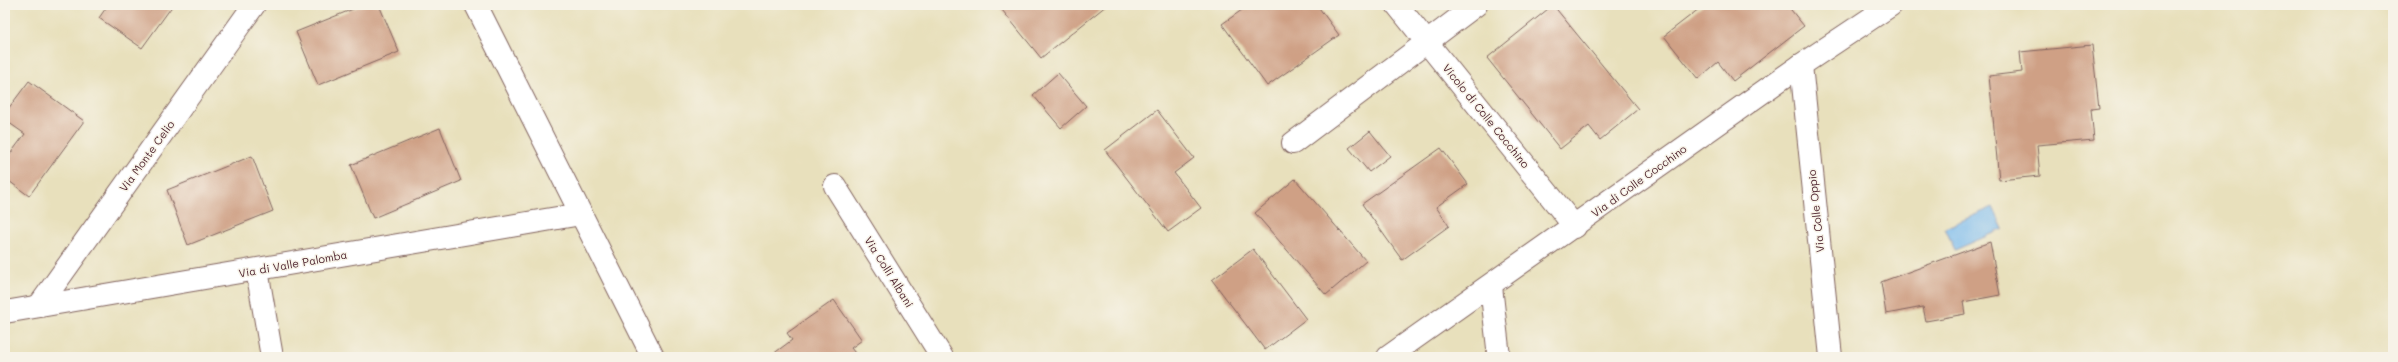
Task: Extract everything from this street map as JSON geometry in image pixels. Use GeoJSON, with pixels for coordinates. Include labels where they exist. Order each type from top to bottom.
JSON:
{"type":"FeatureCollection","features":[{"type":"Feature","properties":{"kind":"street","name":"Via Monte Celio"},"geometry":{"type":"LineString","coordinates":[[39,306],[254,5]]}},
{"type":"Feature","properties":{"kind":"street"},"geometry":{"type":"LineString","coordinates":[[476,5],[653,357]]}},
{"type":"Feature","properties":{"kind":"street","name":"Vicolo di Colle Cocchino"},"geometry":{"type":"LineString","coordinates":[[1397,5],[1575,227]]}},
{"type":"Feature","properties":{"kind":"street"},"geometry":{"type":"LineString","coordinates":[[1293,143],[1476,5]]}},
{"type":"Feature","properties":{"kind":"street","name":"Via di Colle Cocchino"},"geometry":{"type":"LineString","coordinates":[[1388,357],[1492,286],[1801,66],[1891,5]]}},
{"type":"Feature","properties":{"kind":"street","name":"Via Colle Oppio"},"geometry":{"type":"LineString","coordinates":[[1801,66],[1831,357]]}},
{"type":"Feature","properties":{"kind":"street","name":"Via Colli Albani"},"geometry":{"type":"LineString","coordinates":[[835,186],[942,357]]}},
{"type":"Feature","properties":{"kind":"street","name":"Via di Valle Palomba"},"geometry":{"type":"LineString","coordinates":[[5,312],[581,214]]}},
{"type":"Feature","properties":{"kind":"street"},"geometry":{"type":"LineString","coordinates":[[257,270],[272,357]]}},
{"type":"Feature","properties":{"kind":"street"},"geometry":{"type":"LineString","coordinates":[[1492,286],[1499,357]]}},
{"type":"Feature","properties":{"kind":"water"},"geometry":{"type":"Polygon","coordinates":[[[1993,207],[2003,229],[1955,250],[1945,228],[1993,207]]]}},
{"type":"Feature","properties":{"kind":"building"},"geometry":{"type":"Polygon","coordinates":[[[108,5],[173,5],[142,48],[99,18],[108,5]]]}},
{"type":"Feature","properties":{"kind":"building"},"geometry":{"type":"Polygon","coordinates":[[[363,5],[379,5],[399,52],[318,85],[296,32],[363,5]]]}},
{"type":"Feature","properties":{"kind":"building"},"geometry":{"type":"Polygon","coordinates":[[[998,5],[1107,5],[1041,58],[998,5]]]}},
{"type":"Feature","properties":{"kind":"building"},"geometry":{"type":"Polygon","coordinates":[[[1249,5],[1317,5],[1339,35],[1267,86],[1222,24],[1249,5]]]}},
{"type":"Feature","properties":{"kind":"building"},"geometry":{"type":"Polygon","coordinates":[[[1553,5],[1638,109],[1600,140],[1589,126],[1560,149],[1487,58],[1553,5]]]}},
{"type":"Feature","properties":{"kind":"building"},"geometry":{"type":"Polygon","coordinates":[[[1704,5],[1787,5],[1804,26],[1733,81],[1718,62],[1698,79],[1664,36],[1704,5]]]}},
{"type":"Feature","properties":{"kind":"building"},"geometry":{"type":"Polygon","coordinates":[[[2092,45],[2099,108],[2091,109],[2094,140],[2037,145],[2040,176],[1999,180],[1989,76],[2022,72],[2020,52],[2092,45]]]}},
{"type":"Feature","properties":{"kind":"building"},"geometry":{"type":"Polygon","coordinates":[[[1058,73],[1086,106],[1061,128],[1033,95],[1058,73]]]}},
{"type":"Feature","properties":{"kind":"building"},"geometry":{"type":"Polygon","coordinates":[[[29,81],[84,121],[29,196],[5,178],[5,161],[25,134],[5,120],[5,113],[29,81]]]}},
{"type":"Feature","properties":{"kind":"building"},"geometry":{"type":"Polygon","coordinates":[[[1157,110],[1194,158],[1174,173],[1201,208],[1168,232],[1105,150],[1157,110]]]}},
{"type":"Feature","properties":{"kind":"building"},"geometry":{"type":"Polygon","coordinates":[[[440,128],[461,181],[373,218],[351,165],[440,128]]]}},
{"type":"Feature","properties":{"kind":"building"},"geometry":{"type":"Polygon","coordinates":[[[1370,131],[1390,156],[1369,172],[1349,148],[1370,131]]]}},
{"type":"Feature","properties":{"kind":"building"},"geometry":{"type":"Polygon","coordinates":[[[1441,148],[1468,184],[1436,207],[1449,226],[1402,260],[1362,204],[1441,148]]]}},
{"type":"Feature","properties":{"kind":"building"},"geometry":{"type":"Polygon","coordinates":[[[252,156],[273,211],[188,245],[167,190],[252,156]]]}},
{"type":"Feature","properties":{"kind":"building"},"geometry":{"type":"Polygon","coordinates":[[[1295,179],[1366,261],[1326,295],[1255,213],[1295,179]]]}},
{"type":"Feature","properties":{"kind":"building"},"geometry":{"type":"Polygon","coordinates":[[[1990,242],[2000,295],[1963,302],[1965,314],[1926,321],[1923,307],[1886,314],[1881,282],[1990,242]]]}},
{"type":"Feature","properties":{"kind":"building"},"geometry":{"type":"Polygon","coordinates":[[[1253,249],[1306,319],[1265,350],[1212,280],[1253,249]]]}},
{"type":"Feature","properties":{"kind":"building"},"geometry":{"type":"Polygon","coordinates":[[[834,300],[862,340],[851,348],[858,357],[769,357],[792,340],[787,333],[834,300]]]}}]}
